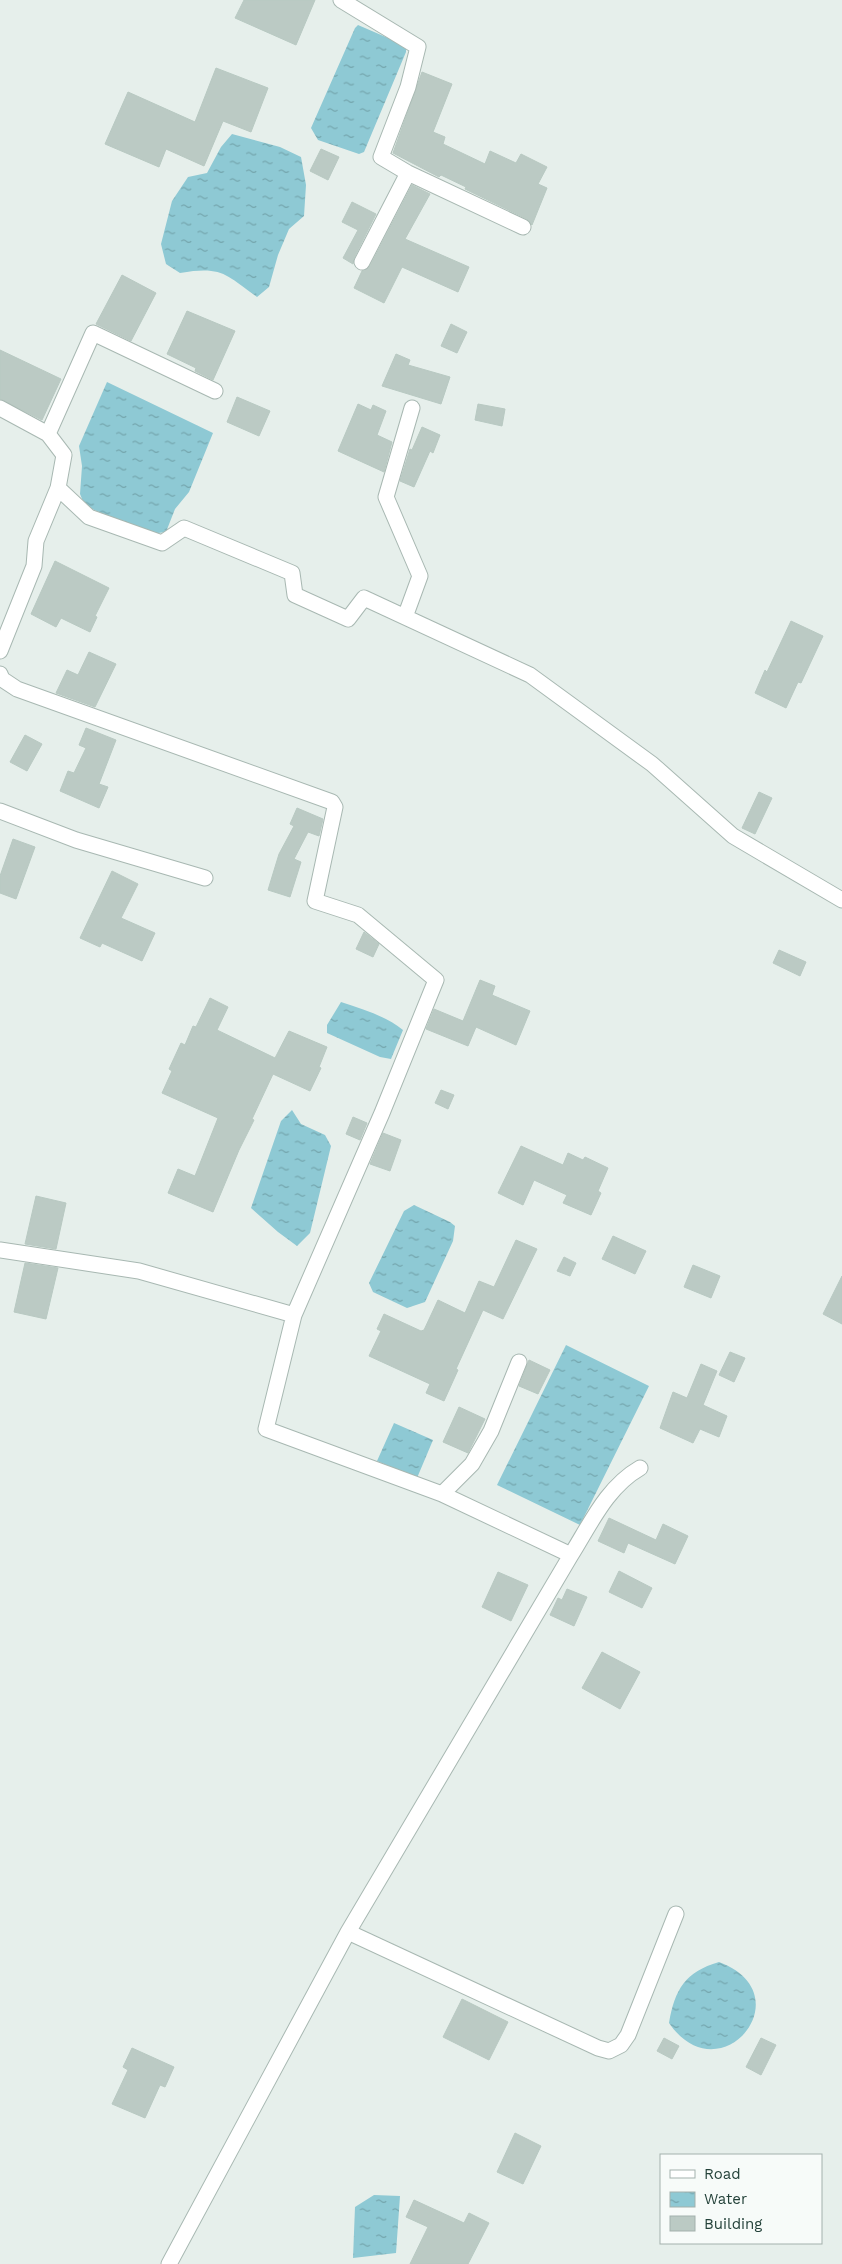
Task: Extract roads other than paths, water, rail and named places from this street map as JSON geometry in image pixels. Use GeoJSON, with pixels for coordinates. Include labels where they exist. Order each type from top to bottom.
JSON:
{"type":"FeatureCollection","features":[{"type":"Feature","properties":{"kind":"street"},"geometry":{"type":"LineString","coordinates":[[341,0],[418,47],[408,87],[381,157],[408,173],[523,227]]}},
{"type":"Feature","properties":{"kind":"street"},"geometry":{"type":"LineString","coordinates":[[362,262],[408,173]]}},
{"type":"Feature","properties":{"kind":"street"},"geometry":{"type":"LineString","coordinates":[[48,434],[93,333],[215,391]]}},
{"type":"Feature","properties":{"kind":"street"},"geometry":{"type":"LineString","coordinates":[[0,408],[48,434],[64,455],[58,488],[36,540],[34,566],[0,651]]}},
{"type":"Feature","properties":{"kind":"street"},"geometry":{"type":"LineString","coordinates":[[405,617],[420,576],[386,497],[412,408]]}},
{"type":"Feature","properties":{"kind":"street"},"geometry":{"type":"LineString","coordinates":[[58,488],[89,517],[162,543],[184,528],[292,573],[295,595],[348,619],[364,598],[530,675],[652,764],[733,836],[842,900]]}},
{"type":"Feature","properties":{"kind":"street"},"geometry":{"type":"LineString","coordinates":[[0,674],[2,679],[17,689],[332,802],[335,807],[315,900],[358,915],[436,980],[382,1112],[294,1315],[266,1429],[442,1494],[571,1555]]}},
{"type":"Feature","properties":{"kind":"street"},"geometry":{"type":"LineString","coordinates":[[0,811],[76,840],[205,878]]}},
{"type":"Feature","properties":{"kind":"street"},"geometry":{"type":"LineString","coordinates":[[0,1250],[139,1271],[294,1315]]}},
{"type":"Feature","properties":{"kind":"street"},"geometry":{"type":"LineString","coordinates":[[442,1494],[472,1464],[491,1431],[519,1362]]}},
{"type":"Feature","properties":{"kind":"street"},"geometry":{"type":"LineString","coordinates":[[169,2264],[348,1932],[571,1555],[610,1492],[625,1477],[640,1468]]}},
{"type":"Feature","properties":{"kind":"street"},"geometry":{"type":"LineString","coordinates":[[348,1932],[598,2048],[609,2051],[621,2045],[628,2036],[676,1914]]}},
{"type":"Feature","properties":{"kind":"water"},"geometry":{"type":"Polygon","coordinates":[[[358,25],[395,41],[406,49],[364,152],[359,154],[318,140],[311,128],[358,25]]]}},
{"type":"Feature","properties":{"kind":"water"},"geometry":{"type":"Polygon","coordinates":[[[232,134],[280,147],[301,157],[306,185],[304,216],[289,229],[278,255],[269,287],[257,297],[230,277],[214,271],[180,273],[166,264],[161,244],[172,201],[188,177],[207,173],[221,147],[232,134]]]}},
{"type":"Feature","properties":{"kind":"water"},"geometry":{"type":"Polygon","coordinates":[[[107,382],[213,433],[189,492],[175,509],[166,532],[150,534],[85,506],[80,494],[82,466],[79,446],[107,382]]]}},
{"type":"Feature","properties":{"kind":"water"},"geometry":{"type":"Polygon","coordinates":[[[341,1002],[381,1017],[403,1030],[391,1059],[380,1057],[327,1033],[327,1025],[341,1002]]]}},
{"type":"Feature","properties":{"kind":"water"},"geometry":{"type":"Polygon","coordinates":[[[292,1110],[301,1124],[325,1135],[331,1146],[310,1233],[297,1246],[251,1208],[281,1121],[292,1110]]]}},
{"type":"Feature","properties":{"kind":"water"},"geometry":{"type":"Polygon","coordinates":[[[414,1205],[455,1226],[453,1241],[425,1302],[407,1308],[373,1292],[369,1283],[404,1211],[414,1205]]]}},
{"type":"Feature","properties":{"kind":"water"},"geometry":{"type":"Polygon","coordinates":[[[566,1345],[649,1386],[580,1525],[497,1485],[566,1345]]]}},
{"type":"Feature","properties":{"kind":"water"},"geometry":{"type":"Polygon","coordinates":[[[394,1423],[433,1440],[417,1478],[377,1461],[394,1423]]]}},
{"type":"Feature","properties":{"kind":"water"},"geometry":{"type":"Polygon","coordinates":[[[719,1962],[744,1977],[755,1995],[754,2015],[745,2032],[730,2045],[710,2049],[689,2043],[669,2023],[678,1991],[698,1971],[719,1962]]]}},
{"type":"Feature","properties":{"kind":"water"},"geometry":{"type":"Polygon","coordinates":[[[374,2195],[400,2196],[396,2253],[353,2258],[355,2207],[374,2195]]]}}]}
